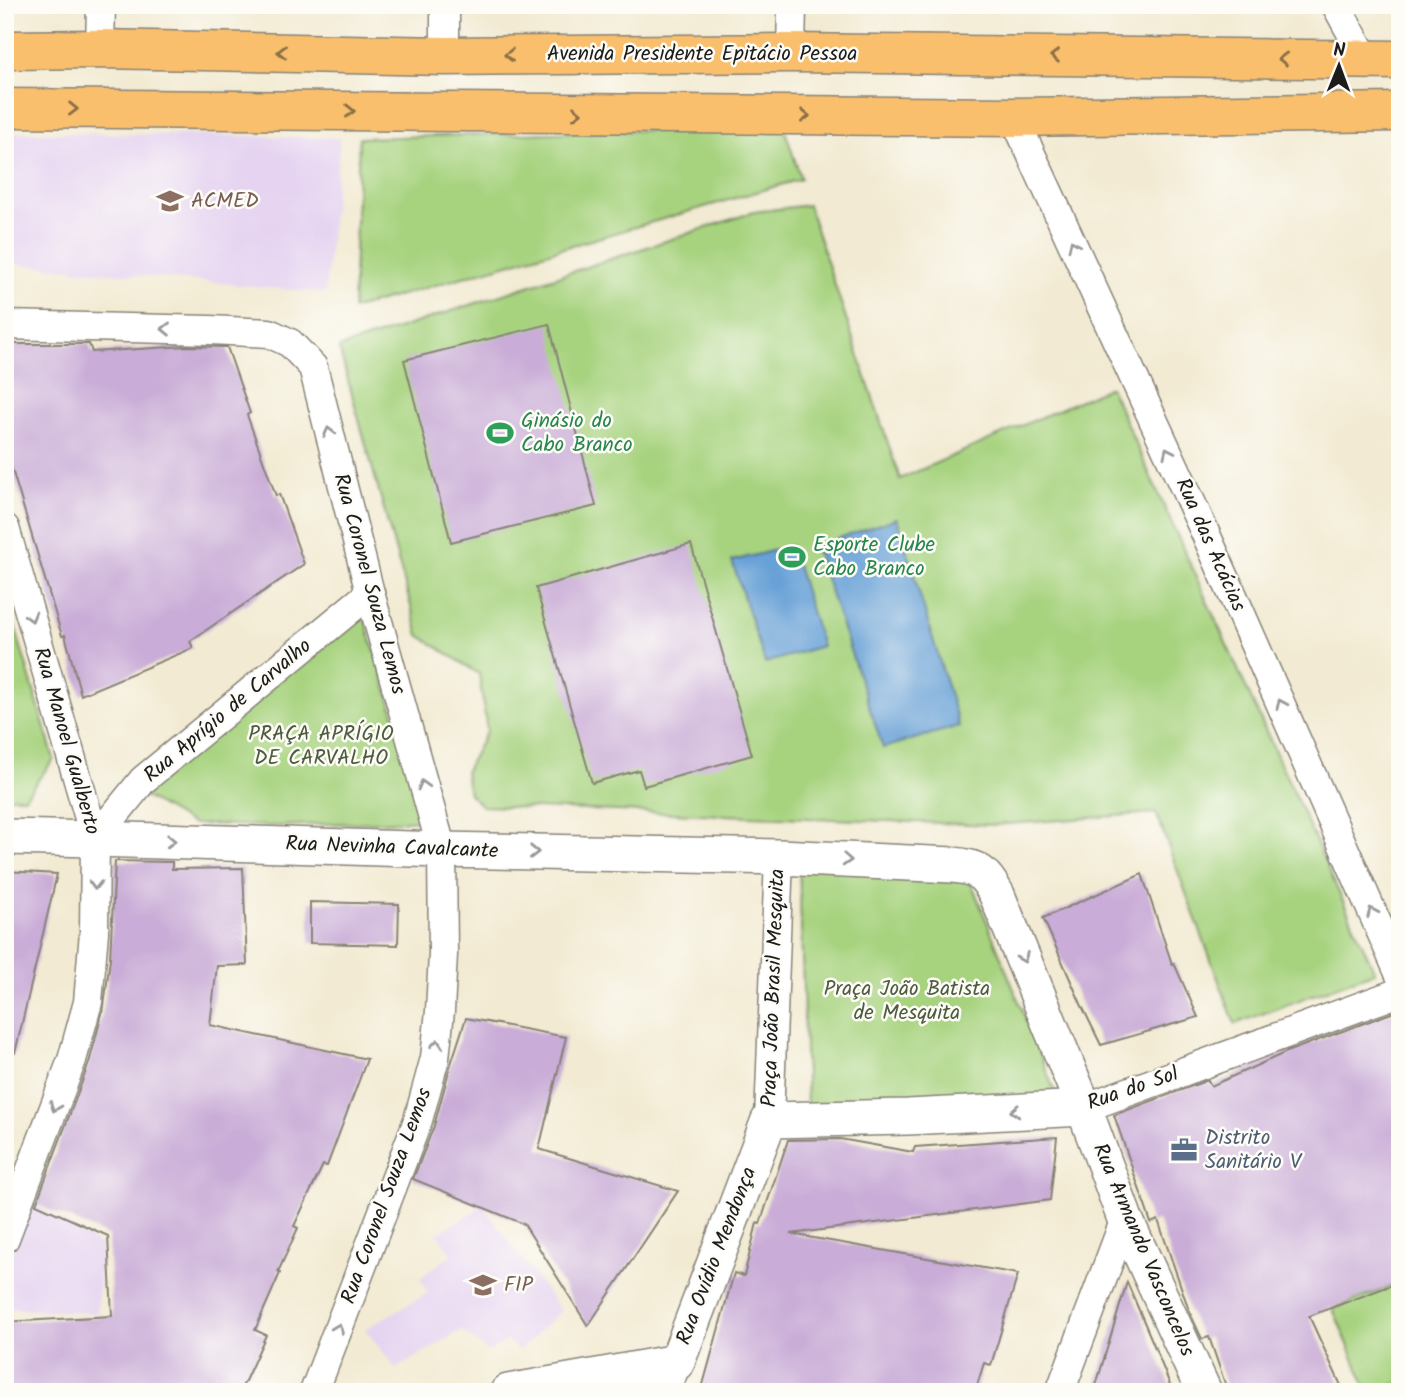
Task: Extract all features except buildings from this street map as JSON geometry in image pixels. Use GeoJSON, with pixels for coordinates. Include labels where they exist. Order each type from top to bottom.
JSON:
{"type":"FeatureCollection","features":[{"type":"Feature","properties":{"kind":"main road","name":"Avenida Presidente Epitácio Pessoa"},"geometry":{"type":"LineString","coordinates":[[5,50],[445,55],[790,53],[1383,60]]}},
{"type":"Feature","properties":{"kind":"main road"},"geometry":{"type":"LineString","coordinates":[[5,108],[1014,117],[1400,111]]}},
{"type":"Feature","properties":{"kind":"street"},"geometry":{"type":"LineString","coordinates":[[100,49],[101,5]]}},
{"type":"Feature","properties":{"kind":"street"},"geometry":{"type":"LineString","coordinates":[[445,5],[445,55]]}},
{"type":"Feature","properties":{"kind":"street"},"geometry":{"type":"LineString","coordinates":[[790,53],[792,5]]}},
{"type":"Feature","properties":{"kind":"street"},"geometry":{"type":"LineString","coordinates":[[1336,5],[1383,60]]}},
{"type":"Feature","properties":{"kind":"street","name":"Rua das Acácias"},"geometry":{"type":"LineString","coordinates":[[1014,117],[1214,552],[1400,975]]}},
{"type":"Feature","properties":{"kind":"street","name":"Rua Coronel Souza Lemos"},"geometry":{"type":"LineString","coordinates":[[5,325],[269,333],[290,343],[313,367],[370,593],[442,850],[443,954],[435,1058],[418,1120],[314,1392]]}},
{"type":"Feature","properties":{"kind":"street","name":"Rua Manoel Gualberto"},"geometry":{"type":"LineString","coordinates":[[5,528],[95,839],[94,932],[88,1002],[72,1060],[5,1238]]}},
{"type":"Feature","properties":{"kind":"street","name":"Rua Aprígio de Carvalho"},"geometry":{"type":"LineString","coordinates":[[95,839],[143,780],[370,593]]}},
{"type":"Feature","properties":{"kind":"street","name":"Rua Nevinha Cavalcante"},"geometry":{"type":"LineString","coordinates":[[5,837],[779,857]]}},
{"type":"Feature","properties":{"kind":"street","name":"Praça João Brasil Mesquita"},"geometry":{"type":"LineString","coordinates":[[769,1120],[779,857],[953,864],[980,871],[990,881],[997,895],[1084,1108]]}},
{"type":"Feature","properties":{"kind":"street","name":"Rua do Sol"},"geometry":{"type":"LineString","coordinates":[[769,1120],[908,1117],[1084,1108],[1400,992]]}},
{"type":"Feature","properties":{"kind":"street","name":"Rua Armando Vasconcelos"},"geometry":{"type":"LineString","coordinates":[[1084,1108],[1125,1219],[1205,1392]]}},
{"type":"Feature","properties":{"kind":"street","name":"Rua Ovídio Mendonça"},"geometry":{"type":"LineString","coordinates":[[671,1377],[769,1120]]}},
{"type":"Feature","properties":{"kind":"street"},"geometry":{"type":"LineString","coordinates":[[1060,1392],[1125,1219]]}},
{"type":"Feature","properties":{"kind":"street"},"geometry":{"type":"LineString","coordinates":[[508,1392],[671,1377]]}},
{"type":"Feature","properties":{"kind":"shaded area","name":"ACMED"},"geometry":{"type":"Polygon","coordinates":[[[5,132],[340,138],[325,293],[5,263],[5,132]]]}},
{"type":"Feature","properties":{"kind":"shaded area"},"geometry":{"type":"Polygon","coordinates":[[[28,1200],[101,1246],[97,1313],[5,1308],[5,1271],[28,1200]]]}},
{"type":"Feature","properties":{"kind":"shaded area","name":"FIP"},"geometry":{"type":"Polygon","coordinates":[[[483,1206],[561,1311],[519,1351],[507,1340],[488,1352],[462,1330],[396,1369],[365,1329],[428,1293],[420,1278],[452,1254],[437,1234],[483,1206]]]}},
{"type":"Feature","properties":{"kind":"green space"},"geometry":{"type":"Polygon","coordinates":[[[784,127],[801,179],[353,309],[359,138],[784,127]]]}},
{"type":"Feature","properties":{"kind":"green space","name":"Esporte Clube Cabo Branco"},"geometry":{"type":"Polygon","coordinates":[[[808,205],[900,479],[1110,387],[1375,972],[1235,1024],[1156,813],[995,825],[482,806],[469,794],[465,772],[487,731],[479,674],[419,635],[339,348],[754,212],[808,205]]]}},
{"type":"Feature","properties":{"kind":"green space"},"geometry":{"type":"Polygon","coordinates":[[[5,593],[54,759],[25,797],[5,797],[5,593]]]}},
{"type":"Feature","properties":{"kind":"green space","name":"PRAÇA APRÍGIO DE CARVALHO"},"geometry":{"type":"Polygon","coordinates":[[[362,610],[427,820],[278,826],[192,824],[142,795],[362,610]]]}},
{"type":"Feature","properties":{"kind":"green space","name":"Praça João Batista de Mesquita"},"geometry":{"type":"Polygon","coordinates":[[[799,866],[967,872],[1058,1100],[807,1109],[799,866]]]}},
{"type":"Feature","properties":{"kind":"green space"},"geometry":{"type":"Polygon","coordinates":[[[1400,1283],[1400,1382],[1380,1392],[1368,1392],[1333,1309],[1400,1283]]]}},
{"type":"Feature","properties":{"kind":"water"},"geometry":{"type":"Polygon","coordinates":[[[897,518],[959,726],[883,748],[815,546],[897,518]]]}},
{"type":"Feature","properties":{"kind":"water"},"geometry":{"type":"Polygon","coordinates":[[[791,546],[822,646],[765,663],[732,561],[791,546]]]}},
{"type":"Feature","properties":{"kind":"place","name":"ACMED"},"geometry":{"type":"Point","coordinates":[170,201]}},
{"type":"Feature","properties":{"kind":"place","name":"Ginásio do Cabo Branco"},"geometry":{"type":"Point","coordinates":[500,433]}},
{"type":"Feature","properties":{"kind":"place","name":"Esporte Clube Cabo Branco"},"geometry":{"type":"Point","coordinates":[792,557]}},
{"type":"Feature","properties":{"kind":"place","name":"Distrito Sanitário V"},"geometry":{"type":"Point","coordinates":[1184,1150]}},
{"type":"Feature","properties":{"kind":"place","name":"FIP"},"geometry":{"type":"Point","coordinates":[483,1285]}}]}
